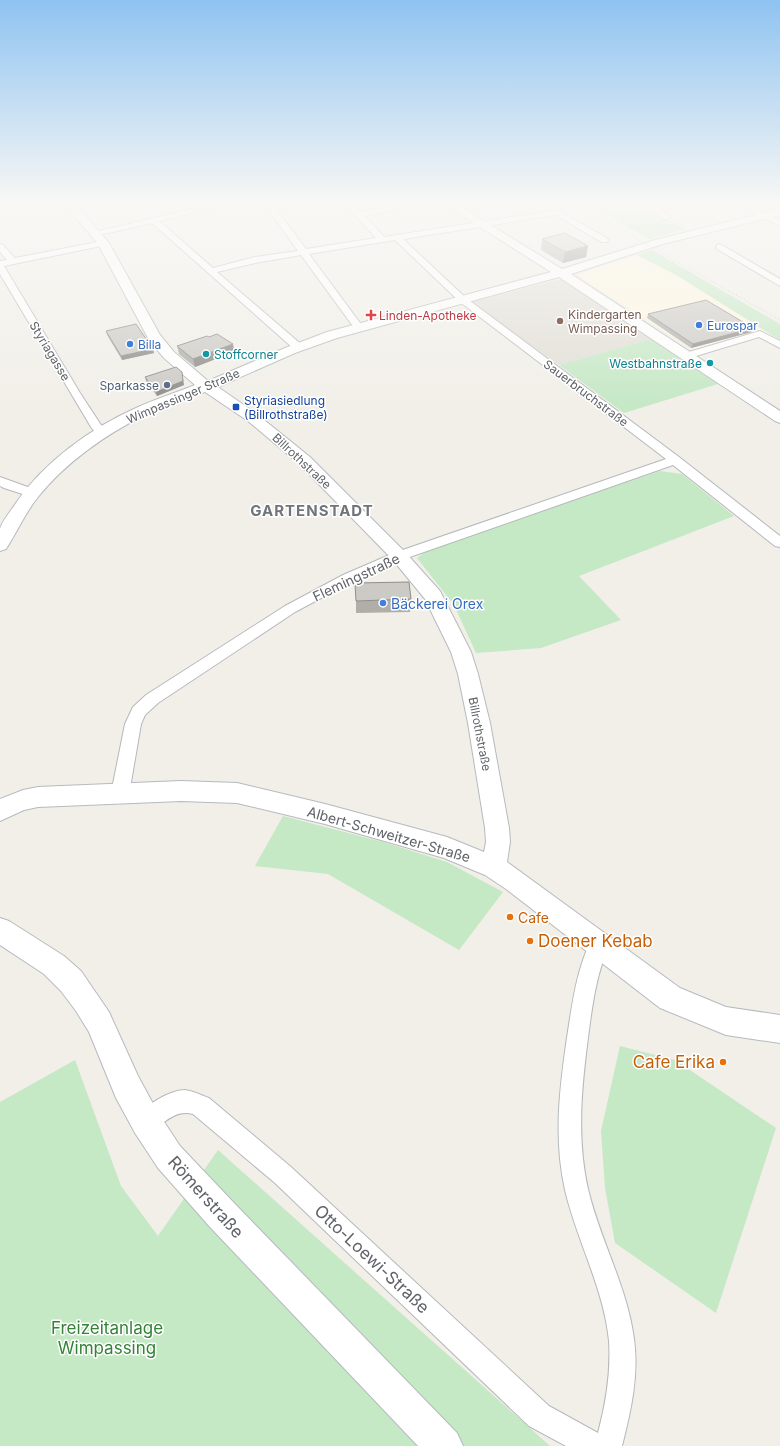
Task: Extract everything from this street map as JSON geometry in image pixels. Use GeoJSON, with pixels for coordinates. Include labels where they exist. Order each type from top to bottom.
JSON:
{"type":"FeatureCollection","features":[{"type":"Feature","properties":{"kind":"street","name":"Styriagasse"},"geometry":{"type":"LineString","coordinates":[[4,272],[75,393],[97,427],[104,433]]}},
{"type":"Feature","properties":{"kind":"street","name":"Billrothstraße"},"geometry":{"type":"LineString","coordinates":[[118,272],[157,342],[169,355],[206,387],[253,418],[292,450],[399,556],[433,596],[444,615],[466,666],[479,723],[497,828],[498,842],[494,867]]}},
{"type":"Feature","properties":{"kind":"street"},"geometry":{"type":"LineString","coordinates":[[212,272],[298,347]]}},
{"type":"Feature","properties":{"kind":"street"},"geometry":{"type":"LineString","coordinates":[[318,272],[358,327]]}},
{"type":"Feature","properties":{"kind":"street","name":"Sauerbruchstraße"},"geometry":{"type":"LineString","coordinates":[[434,272],[463,300],[675,460],[780,543]]}},
{"type":"Feature","properties":{"kind":"street"},"geometry":{"type":"LineString","coordinates":[[762,272],[780,283]]}},
{"type":"Feature","properties":{"kind":"street"},"geometry":{"type":"LineString","coordinates":[[561,273],[780,418]]}},
{"type":"Feature","properties":{"kind":"street","name":"Wimpassinger Straße"},"geometry":{"type":"LineString","coordinates":[[0,545],[20,509],[32,492],[80,449],[129,417],[206,387],[298,347],[358,327],[561,273]]}},
{"type":"Feature","properties":{"kind":"street"},"geometry":{"type":"LineString","coordinates":[[686,356],[760,334],[780,345]]}},
{"type":"Feature","properties":{"kind":"street","name":"Flemingstraße"},"geometry":{"type":"LineString","coordinates":[[120,794],[133,724],[139,710],[152,699],[290,609],[348,578],[399,556],[675,460]]}},
{"type":"Feature","properties":{"kind":"street"},"geometry":{"type":"LineString","coordinates":[[0,481],[32,492]]}},
{"type":"Feature","properties":{"kind":"street","name":"Albert-Schweitzer-Straße"},"geometry":{"type":"LineString","coordinates":[[0,811],[15,802],[26,798],[181,791],[237,793],[318,812],[407,836],[447,848],[494,867],[536,896],[654,986],[687,1006],[726,1022],[780,1029]]}},
{"type":"Feature","properties":{"kind":"street","name":"Römerstraße"},"geometry":{"type":"LineString","coordinates":[[0,930],[54,965],[71,982],[86,1001],[99,1022],[127,1087],[146,1122],[169,1157],[222,1215],[444,1446]]}},
{"type":"Feature","properties":{"kind":"street"},"geometry":{"type":"LineString","coordinates":[[599,945],[588,974],[578,1034],[569,1119],[569,1145],[579,1201],[612,1296],[620,1324],[622,1343],[622,1377],[620,1402],[608,1446]]}},
{"type":"Feature","properties":{"kind":"street","name":"Otto-Loewi-Straße"},"geometry":{"type":"LineString","coordinates":[[146,1122],[173,1103],[182,1100],[192,1101],[201,1106],[283,1175],[539,1416],[593,1446]]}},
{"type":"Feature","properties":{"kind":"shaded area"},"geometry":{"type":"Polygon","coordinates":[[[584,272],[671,272],[764,331],[695,351],[580,277],[579,274],[584,272]]]}},
{"type":"Feature","properties":{"kind":"shaded area","name":"Kindergarten Wimpassing"},"geometry":{"type":"Polygon","coordinates":[[[560,279],[651,339],[559,365],[471,302],[560,279]]]}},
{"type":"Feature","properties":{"kind":"green space"},"geometry":{"type":"Polygon","coordinates":[[[671,272],[691,272],[780,324],[780,340],[671,272]]]}},
{"type":"Feature","properties":{"kind":"green space"},"geometry":{"type":"Polygon","coordinates":[[[651,339],[718,384],[624,413],[559,365],[651,339]]]}},
{"type":"Feature","properties":{"kind":"green space"},"geometry":{"type":"Polygon","coordinates":[[[660,471],[682,474],[734,516],[579,576],[621,620],[541,648],[476,653],[454,605],[417,558],[425,552],[489,528],[660,471]]]}},
{"type":"Feature","properties":{"kind":"green space"},"geometry":{"type":"Polygon","coordinates":[[[283,816],[383,842],[447,862],[503,892],[459,950],[328,874],[255,866],[283,816]]]}},
{"type":"Feature","properties":{"kind":"green space"},"geometry":{"type":"Polygon","coordinates":[[[620,1046],[675,1060],[776,1128],[716,1313],[615,1243],[605,1188],[601,1131],[620,1046]]]}},
{"type":"Feature","properties":{"kind":"green space","name":"Freizeitanlage Wimpassing"},"geometry":{"type":"Polygon","coordinates":[[[75,1060],[121,1186],[158,1236],[218,1150],[550,1446],[0,1446],[0,1102],[75,1060]]]}},
{"type":"Feature","properties":{"kind":"building","name":"Eurospar"},"geometry":{"type":"Polygon","coordinates":[[[706,300],[753,328],[693,344],[648,314],[706,300]]]}},
{"type":"Feature","properties":{"kind":"building","name":"Billa"},"geometry":{"type":"Polygon","coordinates":[[[136,324],[153,349],[121,356],[106,331],[136,324]]]}},
{"type":"Feature","properties":{"kind":"building"},"geometry":{"type":"Polygon","coordinates":[[[217,334],[233,344],[193,359],[177,346],[207,336],[209,337],[217,334]]]}},
{"type":"Feature","properties":{"kind":"building","name":"Sparkasse"},"geometry":{"type":"Polygon","coordinates":[[[176,367],[182,372],[183,381],[156,392],[145,377],[176,367]]]}},
{"type":"Feature","properties":{"kind":"building"},"geometry":{"type":"Polygon","coordinates":[[[409,582],[411,599],[356,601],[355,583],[409,582]]]}},
{"type":"Feature","properties":{"kind":"railway"},"geometry":{"type":"LineString","coordinates":[[696,272],[780,320]]}},
{"type":"Feature","properties":{"kind":"place","name":"Linden-Apotheke"},"geometry":{"type":"Point","coordinates":[371,315]}},
{"type":"Feature","properties":{"kind":"place","name":"Kindergarten Wimpassing"},"geometry":{"type":"Point","coordinates":[560,321]}},
{"type":"Feature","properties":{"kind":"place","name":"Eurospar"},"geometry":{"type":"Point","coordinates":[699,325]}},
{"type":"Feature","properties":{"kind":"place","name":"Billa"},"geometry":{"type":"Point","coordinates":[130,344]}},
{"type":"Feature","properties":{"kind":"place","name":"Stoffcorner"},"geometry":{"type":"Point","coordinates":[206,354]}},
{"type":"Feature","properties":{"kind":"place","name":"Westbahnstraße"},"geometry":{"type":"Point","coordinates":[710,363]}},
{"type":"Feature","properties":{"kind":"place","name":"Sparkasse"},"geometry":{"type":"Point","coordinates":[167,385]}},
{"type":"Feature","properties":{"kind":"place","name":"Styriasiedlung (Billrothstraße)"},"geometry":{"type":"Point","coordinates":[236,407]}},
{"type":"Feature","properties":{"kind":"place","name":"Bäckerei Orex"},"geometry":{"type":"Point","coordinates":[383,603]}},
{"type":"Feature","properties":{"kind":"place","name":"Cafe"},"geometry":{"type":"Point","coordinates":[510,917]}},
{"type":"Feature","properties":{"kind":"place","name":"Doener Kebab"},"geometry":{"type":"Point","coordinates":[530,941]}},
{"type":"Feature","properties":{"kind":"place","name":"Cafe Erika"},"geometry":{"type":"Point","coordinates":[723,1062]}},
{"type":"Feature","properties":{"kind":"district","name":"GARTENSTADT"},"geometry":{"type":"Point","coordinates":[312,510]}}]}
